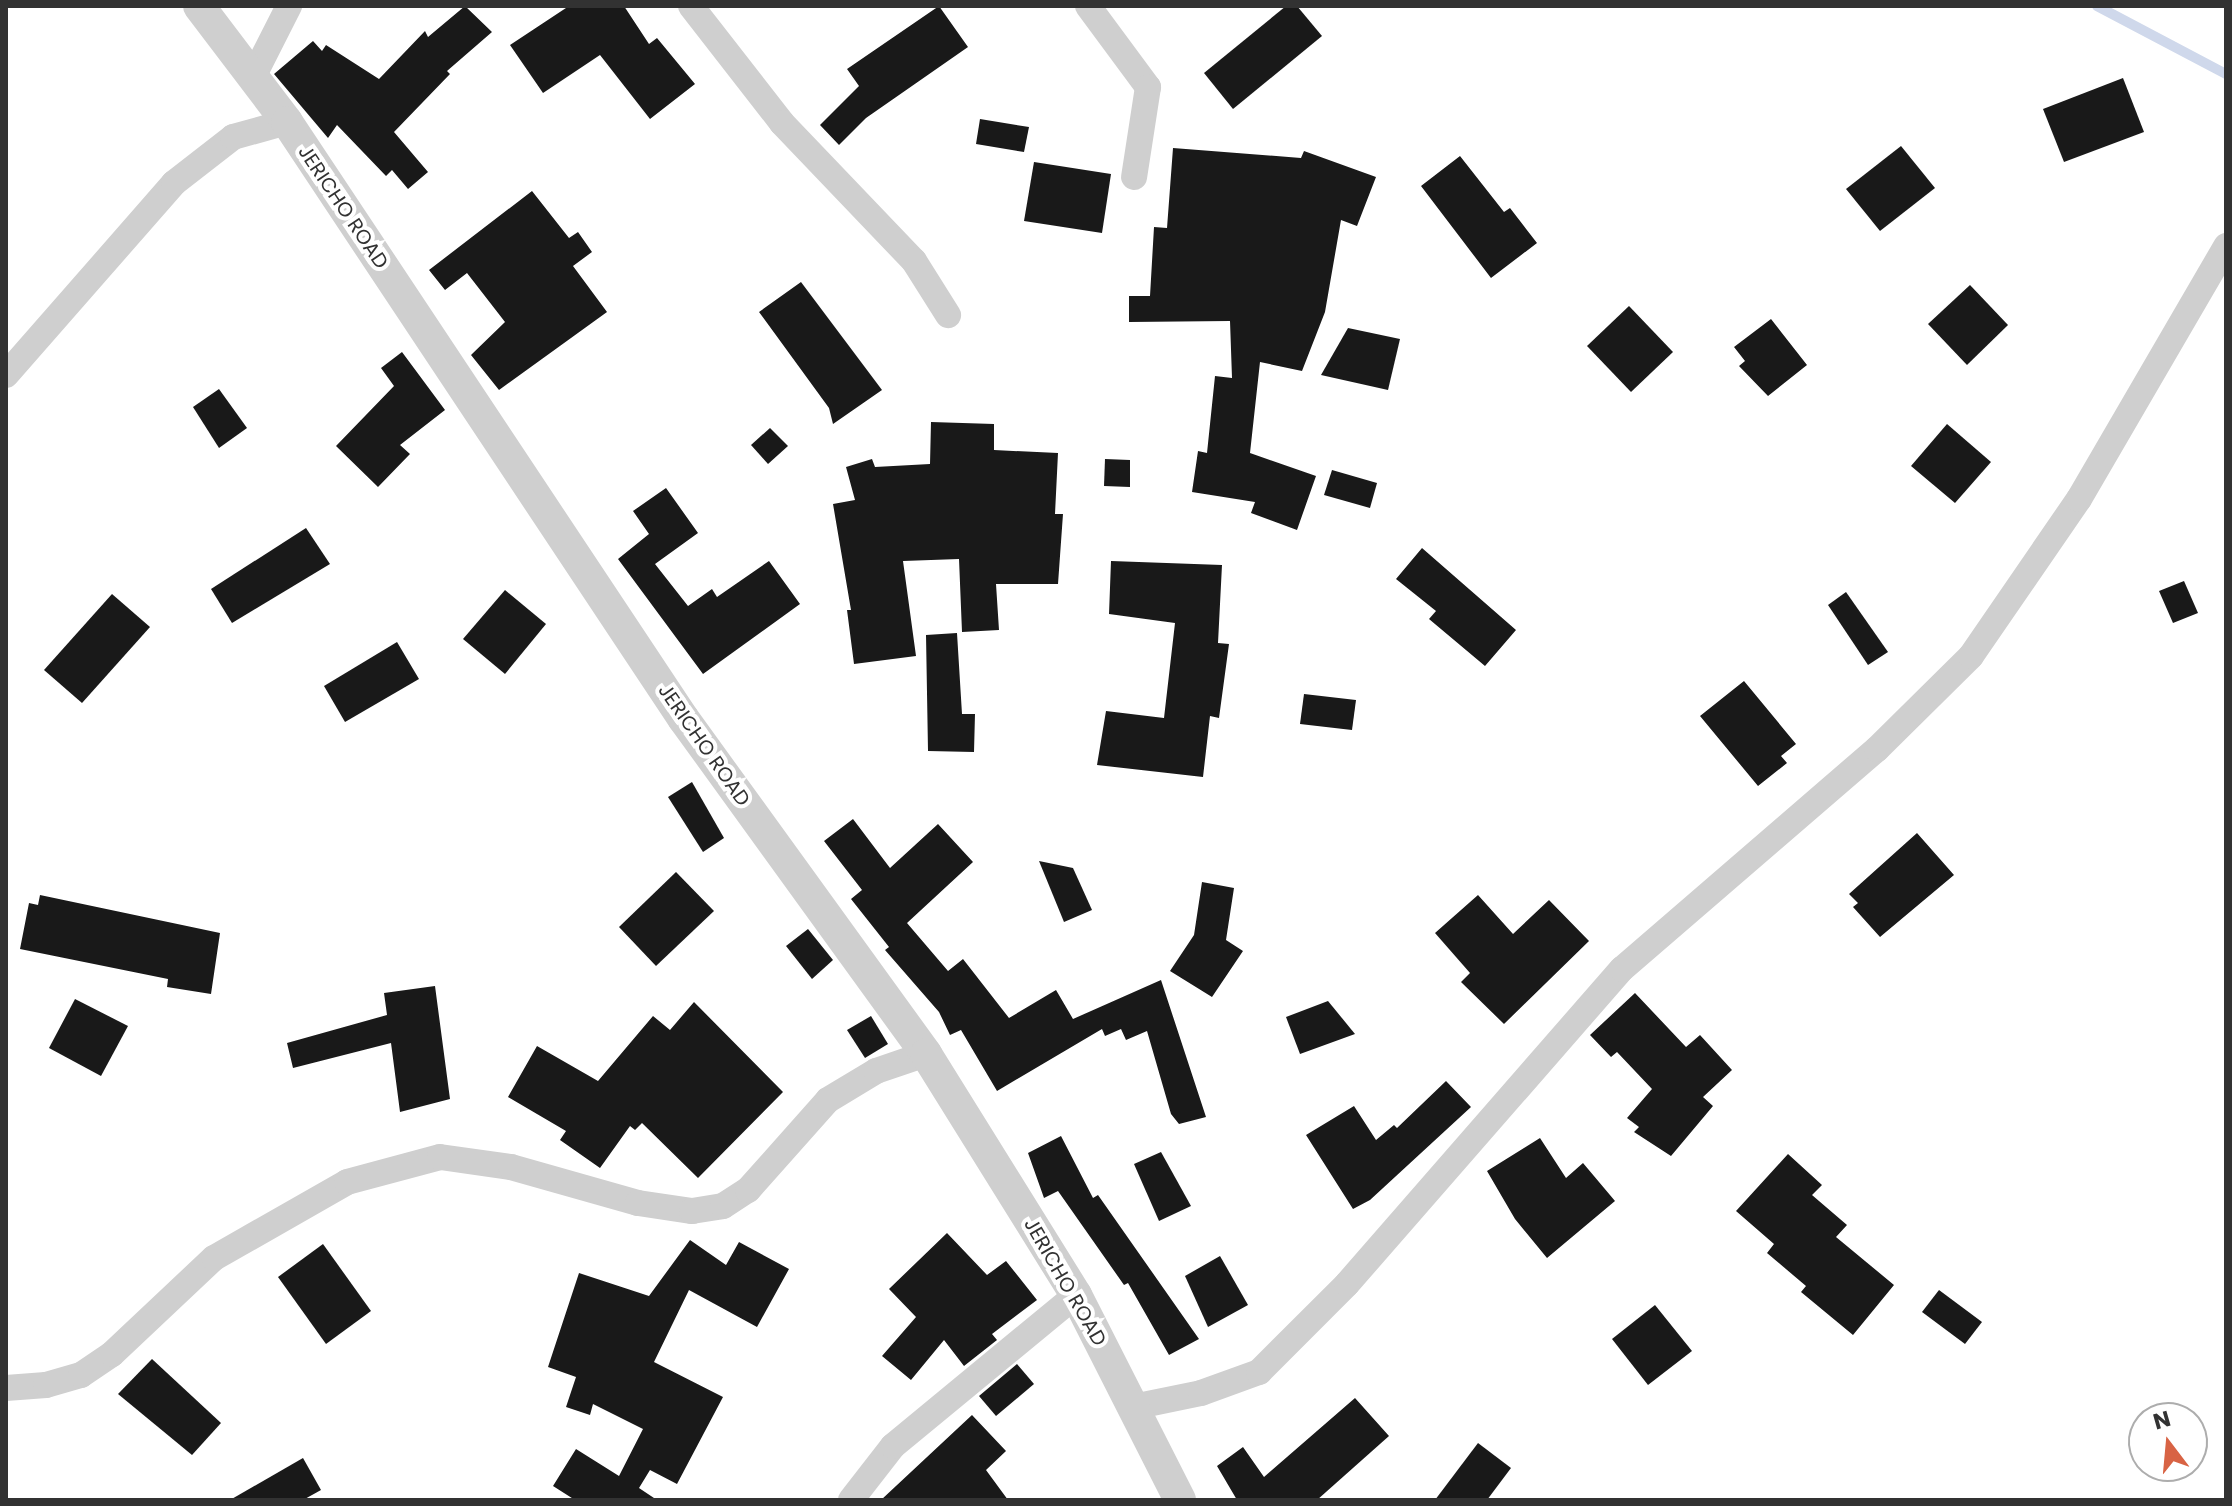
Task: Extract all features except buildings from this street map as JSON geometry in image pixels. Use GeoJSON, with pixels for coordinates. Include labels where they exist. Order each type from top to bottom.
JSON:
{"type":"FeatureCollection","features":[{"type":"Feature","properties":{"kind":"street","name":"JERICHO ROAD"},"geometry":{"type":"LineString","coordinates":[[199,6],[287,122],[683,718],[926,1054],[1076,1295],[1180,1500]]}},
{"type":"Feature","properties":{"kind":"street"},"geometry":{"type":"LineString","coordinates":[[253,77],[289,6]]}},
{"type":"Feature","properties":{"kind":"street"},"geometry":{"type":"LineString","coordinates":[[691,6],[782,123],[914,261],[948,315]]}},
{"type":"Feature","properties":{"kind":"street"},"geometry":{"type":"LineString","coordinates":[[1088,6],[1148,87],[1134,177]]}},
{"type":"Feature","properties":{"kind":"street"},"geometry":{"type":"LineString","coordinates":[[6,375],[174,183],[233,137],[287,122]]}},
{"type":"Feature","properties":{"kind":"street"},"geometry":{"type":"LineString","coordinates":[[1133,1407],[1201,1393],[1259,1372],[1347,1284],[1622,969],[1877,749],[1971,656],[2079,499],[2226,246]]}},
{"type":"Feature","properties":{"kind":"street"},"geometry":{"type":"LineString","coordinates":[[6,1388],[46,1385],[81,1375],[112,1354],[214,1258],[347,1182],[440,1157],[511,1167],[638,1203],[707,1210],[748,1190],[828,1100],[876,1071],[926,1054]]}},
{"type":"Feature","properties":{"kind":"street"},"geometry":{"type":"LineString","coordinates":[[851,1500],[893,1446],[1076,1295]]}},
{"type":"Feature","properties":{"kind":"waterway"},"geometry":{"type":"LineString","coordinates":[[2097,6],[2226,74]]}}]}
